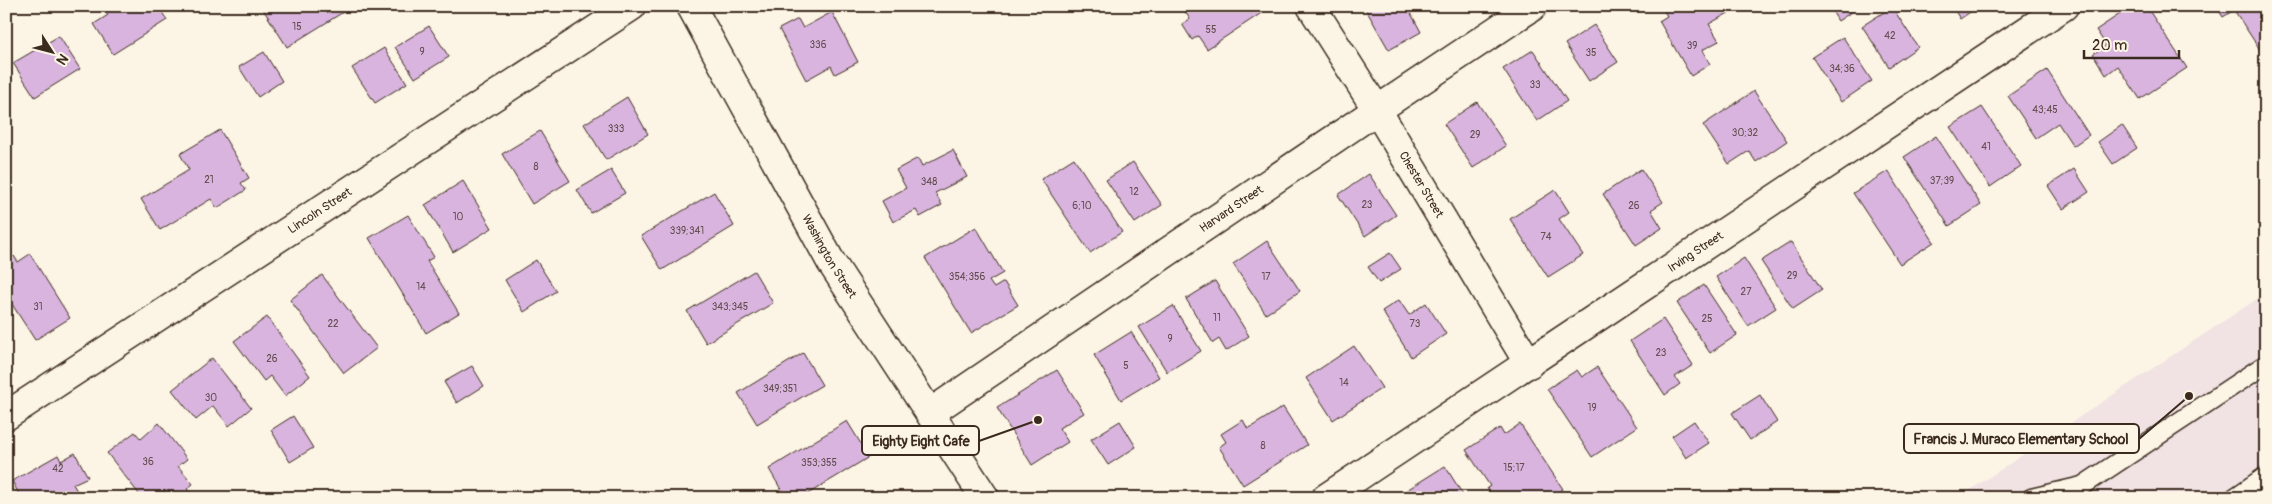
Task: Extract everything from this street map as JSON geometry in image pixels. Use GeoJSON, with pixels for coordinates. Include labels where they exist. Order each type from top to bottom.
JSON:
{"type":"FeatureCollection","features":[{"type":"Feature","properties":{"kind":"street","name":"Lincoln Street"},"geometry":{"type":"LineString","coordinates":[[6,416],[632,6]]}},
{"type":"Feature","properties":{"kind":"street","name":"Washington Street"},"geometry":{"type":"LineString","coordinates":[[691,6],[831,262],[985,498]]}},
{"type":"Feature","properties":{"kind":"street","name":"Chester Street"},"geometry":{"type":"LineString","coordinates":[[1311,6],[1377,110],[1529,364]]}},
{"type":"Feature","properties":{"kind":"street","name":"Harvard Street"},"geometry":{"type":"LineString","coordinates":[[930,413],[1533,6]]}},
{"type":"Feature","properties":{"kind":"street","name":"Irving Street"},"geometry":{"type":"LineString","coordinates":[[1326,498],[2064,6]]}},
{"type":"Feature","properties":{"kind":"lane"},"geometry":{"type":"LineString","coordinates":[[2031,498],[2082,486],[2266,364]]}},
{"type":"Feature","properties":{"kind":"lane"},"geometry":{"type":"LineString","coordinates":[[2234,498],[2266,476]]}},
{"type":"Feature","properties":{"kind":"shaded area"},"geometry":{"type":"Polygon","coordinates":[[[2266,293],[2266,498],[1958,498],[2266,293]]]}},
{"type":"Feature","properties":{"kind":"building"},"geometry":{"type":"Polygon","coordinates":[[[106,6],[158,6],[167,20],[113,54],[94,24],[108,15],[103,8],[106,6]]]}},
{"type":"Feature","properties":{"kind":"building"},"geometry":{"type":"Polygon","coordinates":[[[261,6],[353,6],[287,47],[261,6]]]}},
{"type":"Feature","properties":{"kind":"building"},"geometry":{"type":"Polygon","coordinates":[[[1181,6],[1260,6],[1263,12],[1207,49],[1198,36],[1192,40],[1182,24],[1190,19],[1181,6]]]}},
{"type":"Feature","properties":{"kind":"building"},"geometry":{"type":"Polygon","coordinates":[[[1368,6],[1407,6],[1421,32],[1389,50],[1365,8],[1368,6]]]}},
{"type":"Feature","properties":{"kind":"building"},"geometry":{"type":"Polygon","coordinates":[[[1661,6],[1741,6],[1709,24],[1719,41],[1702,50],[1710,64],[1691,76],[1659,21],[1667,16],[1661,6]]]}},
{"type":"Feature","properties":{"kind":"building"},"geometry":{"type":"Polygon","coordinates":[[[1829,6],[1860,6],[1838,21],[1829,6]]]}},
{"type":"Feature","properties":{"kind":"building"},"geometry":{"type":"Polygon","coordinates":[[[1952,6],[1979,6],[1960,19],[1952,6]]]}},
{"type":"Feature","properties":{"kind":"building"},"geometry":{"type":"Polygon","coordinates":[[[2132,6],[2146,6],[2187,68],[2140,99],[2118,66],[2106,75],[2093,54],[2106,45],[2096,30],[2132,6]]]}},
{"type":"Feature","properties":{"kind":"building"},"geometry":{"type":"Polygon","coordinates":[[[2216,6],[2266,6],[2266,59],[2234,10],[2223,17],[2216,6]]]}},
{"type":"Feature","properties":{"kind":"building"},"geometry":{"type":"Polygon","coordinates":[[[1892,7],[1918,47],[1889,67],[1862,26],[1892,7]]]}},
{"type":"Feature","properties":{"kind":"building"},"geometry":{"type":"Polygon","coordinates":[[[832,12],[858,62],[835,74],[831,66],[806,80],[779,29],[798,19],[803,28],[832,12]]]}},
{"type":"Feature","properties":{"kind":"building"},"geometry":{"type":"Polygon","coordinates":[[[1594,25],[1618,62],[1589,81],[1565,44],[1594,25]]]}},
{"type":"Feature","properties":{"kind":"building"},"geometry":{"type":"Polygon","coordinates":[[[429,26],[449,57],[415,78],[395,47],[429,26]]]}},
{"type":"Feature","properties":{"kind":"building"},"geometry":{"type":"Polygon","coordinates":[[[59,36],[80,69],[35,97],[13,63],[59,36]]]}},
{"type":"Feature","properties":{"kind":"building"},"geometry":{"type":"Polygon","coordinates":[[[1843,37],[1872,81],[1841,102],[1812,57],[1843,37]]]}},
{"type":"Feature","properties":{"kind":"building"},"geometry":{"type":"Polygon","coordinates":[[[384,48],[407,83],[375,103],[352,68],[384,48]]]}},
{"type":"Feature","properties":{"kind":"building"},"geometry":{"type":"Polygon","coordinates":[[[1533,50],[1567,101],[1537,121],[1503,69],[1533,50]]]}},
{"type":"Feature","properties":{"kind":"building"},"geometry":{"type":"Polygon","coordinates":[[[264,52],[282,81],[258,97],[239,67],[264,52]]]}},
{"type":"Feature","properties":{"kind":"building"},"geometry":{"type":"Polygon","coordinates":[[[2047,70],[2089,135],[2073,146],[2058,123],[2036,138],[2008,96],[2047,70]]]}},
{"type":"Feature","properties":{"kind":"building"},"geometry":{"type":"Polygon","coordinates":[[[1754,91],[1787,141],[1756,162],[1749,151],[1729,164],[1703,125],[1754,91]]]}},
{"type":"Feature","properties":{"kind":"building"},"geometry":{"type":"Polygon","coordinates":[[[627,97],[648,134],[606,160],[584,124],[627,97]]]}},
{"type":"Feature","properties":{"kind":"building"},"geometry":{"type":"Polygon","coordinates":[[[1477,102],[1506,146],[1473,168],[1444,124],[1477,102]]]}},
{"type":"Feature","properties":{"kind":"building"},"geometry":{"type":"Polygon","coordinates":[[[1982,107],[2021,166],[1990,187],[1950,127],[1982,107]]]}},
{"type":"Feature","properties":{"kind":"building"},"geometry":{"type":"Polygon","coordinates":[[[2122,125],[2137,148],[2113,164],[2098,142],[2122,125]]]}},
{"type":"Feature","properties":{"kind":"building"},"geometry":{"type":"Polygon","coordinates":[[[220,130],[249,178],[241,183],[246,190],[217,208],[211,199],[160,230],[141,199],[189,170],[180,154],[220,130]]]}},
{"type":"Feature","properties":{"kind":"building"},"geometry":{"type":"Polygon","coordinates":[[[540,131],[570,181],[532,204],[502,154],[540,131]]]}},
{"type":"Feature","properties":{"kind":"building"},"geometry":{"type":"Polygon","coordinates":[[[1936,136],[1981,205],[1949,226],[1904,157],[1936,136]]]}},
{"type":"Feature","properties":{"kind":"building"},"geometry":{"type":"Polygon","coordinates":[[[953,150],[967,177],[935,193],[942,205],[920,217],[916,210],[893,222],[882,201],[906,188],[896,170],[918,158],[922,166],[953,150]]]}},
{"type":"Feature","properties":{"kind":"building"},"geometry":{"type":"Polygon","coordinates":[[[1074,158],[1122,232],[1090,253],[1041,179],[1074,158]]]}},
{"type":"Feature","properties":{"kind":"building"},"geometry":{"type":"Polygon","coordinates":[[[1133,162],[1162,205],[1135,223],[1106,180],[1133,162]]]}},
{"type":"Feature","properties":{"kind":"building"},"geometry":{"type":"Polygon","coordinates":[[[1641,169],[1663,202],[1651,210],[1662,228],[1636,245],[1603,194],[1641,169]]]}},
{"type":"Feature","properties":{"kind":"building"},"geometry":{"type":"Polygon","coordinates":[[[2074,169],[2089,192],[2063,209],[2048,186],[2074,169]]]}},
{"type":"Feature","properties":{"kind":"building"},"geometry":{"type":"Polygon","coordinates":[[[611,170],[625,193],[591,213],[577,190],[611,170]]]}},
{"type":"Feature","properties":{"kind":"building"},"geometry":{"type":"Polygon","coordinates":[[[1888,171],[1934,242],[1900,264],[1853,193],[1888,171]]]}},
{"type":"Feature","properties":{"kind":"building"},"geometry":{"type":"Polygon","coordinates":[[[1369,174],[1396,215],[1365,236],[1338,195],[1369,174]]]}},
{"type":"Feature","properties":{"kind":"building"},"geometry":{"type":"Polygon","coordinates":[[[463,181],[492,228],[453,252],[425,205],[463,181]]]}},
{"type":"Feature","properties":{"kind":"building"},"geometry":{"type":"Polygon","coordinates":[[[1555,190],[1569,212],[1559,219],[1583,255],[1548,277],[1510,219],[1555,190]]]}},
{"type":"Feature","properties":{"kind":"building"},"geometry":{"type":"Polygon","coordinates":[[[714,192],[734,226],[662,270],[641,236],[714,192]]]}},
{"type":"Feature","properties":{"kind":"building"},"geometry":{"type":"Polygon","coordinates":[[[408,215],[434,257],[427,261],[459,313],[426,333],[369,238],[408,215]]]}},
{"type":"Feature","properties":{"kind":"building"},"geometry":{"type":"Polygon","coordinates":[[[976,227],[1003,273],[989,281],[994,288],[1004,282],[1018,305],[971,333],[925,258],[976,227]]]}},
{"type":"Feature","properties":{"kind":"building"},"geometry":{"type":"Polygon","coordinates":[[[1267,241],[1300,291],[1266,314],[1233,264],[1267,241]]]}},
{"type":"Feature","properties":{"kind":"building"},"geometry":{"type":"Polygon","coordinates":[[[1791,242],[1822,290],[1793,309],[1761,261],[1791,242]]]}},
{"type":"Feature","properties":{"kind":"building"},"geometry":{"type":"Polygon","coordinates":[[[1390,253],[1401,269],[1379,283],[1368,267],[1390,253]]]}},
{"type":"Feature","properties":{"kind":"building"},"geometry":{"type":"Polygon","coordinates":[[[30,254],[70,318],[35,340],[6,295],[6,261],[14,256],[18,262],[30,254]]]}},
{"type":"Feature","properties":{"kind":"building"},"geometry":{"type":"Polygon","coordinates":[[[1744,258],[1776,308],[1748,326],[1716,277],[1744,258]]]}},
{"type":"Feature","properties":{"kind":"building"},"geometry":{"type":"Polygon","coordinates":[[[536,260],[556,291],[524,312],[505,280],[536,260]]]}},
{"type":"Feature","properties":{"kind":"building"},"geometry":{"type":"Polygon","coordinates":[[[754,271],[773,303],[706,343],[687,311],[754,271]]]}},
{"type":"Feature","properties":{"kind":"building"},"geometry":{"type":"Polygon","coordinates":[[[322,275],[377,348],[344,373],[290,300],[322,275]]]}},
{"type":"Feature","properties":{"kind":"building"},"geometry":{"type":"Polygon","coordinates":[[[1215,281],[1249,336],[1226,351],[1219,339],[1213,343],[1186,299],[1215,281]]]}},
{"type":"Feature","properties":{"kind":"building"},"geometry":{"type":"Polygon","coordinates":[[[1704,285],[1737,335],[1710,353],[1677,303],[1704,285]]]}},
{"type":"Feature","properties":{"kind":"building"},"geometry":{"type":"Polygon","coordinates":[[[1399,300],[1409,315],[1426,303],[1446,334],[1411,357],[1382,311],[1399,300]]]}},
{"type":"Feature","properties":{"kind":"building"},"geometry":{"type":"Polygon","coordinates":[[[1173,306],[1201,351],[1167,372],[1139,327],[1173,306]]]}},
{"type":"Feature","properties":{"kind":"building"},"geometry":{"type":"Polygon","coordinates":[[[267,317],[310,376],[285,396],[270,376],[264,381],[234,341],[267,317]]]}},
{"type":"Feature","properties":{"kind":"building"},"geometry":{"type":"Polygon","coordinates":[[[1663,319],[1693,365],[1675,377],[1680,384],[1665,395],[1630,341],[1663,319]]]}},
{"type":"Feature","properties":{"kind":"building"},"geometry":{"type":"Polygon","coordinates":[[[1131,332],[1159,377],[1121,400],[1094,355],[1131,332]]]}},
{"type":"Feature","properties":{"kind":"building"},"geometry":{"type":"Polygon","coordinates":[[[1354,346],[1382,388],[1333,420],[1306,378],[1354,346]]]}},
{"type":"Feature","properties":{"kind":"building"},"geometry":{"type":"Polygon","coordinates":[[[803,353],[822,385],[757,424],[738,393],[803,353]]]}},
{"type":"Feature","properties":{"kind":"building"},"geometry":{"type":"Polygon","coordinates":[[[212,358],[251,408],[229,426],[213,406],[196,420],[172,390],[212,358]]]}},
{"type":"Feature","properties":{"kind":"building"},"geometry":{"type":"Polygon","coordinates":[[[472,366],[484,386],[457,403],[444,382],[472,366]]]}},
{"type":"Feature","properties":{"kind":"building"},"geometry":{"type":"Polygon","coordinates":[[[1597,367],[1637,427],[1592,457],[1547,389],[1577,370],[1582,377],[1597,367]]]}},
{"type":"Feature","properties":{"kind":"building"},"geometry":{"type":"Polygon","coordinates":[[[1057,370],[1084,413],[1059,428],[1068,442],[1032,465],[997,408],[1057,370]]]}},
{"type":"Feature","properties":{"kind":"building"},"geometry":{"type":"Polygon","coordinates":[[[1760,395],[1777,422],[1750,440],[1732,413],[1760,395]]]}},
{"type":"Feature","properties":{"kind":"building"},"geometry":{"type":"Polygon","coordinates":[[[1283,407],[1307,445],[1243,485],[1219,447],[1226,442],[1221,434],[1243,420],[1248,429],[1283,407]]]}},
{"type":"Feature","properties":{"kind":"building"},"geometry":{"type":"Polygon","coordinates":[[[293,416],[313,448],[290,462],[271,430],[293,416]]]}},
{"type":"Feature","properties":{"kind":"building"},"geometry":{"type":"Polygon","coordinates":[[[847,421],[869,457],[801,498],[786,498],[769,469],[847,421]]]}},
{"type":"Feature","properties":{"kind":"building"},"geometry":{"type":"Polygon","coordinates":[[[1120,421],[1136,447],[1108,465],[1091,439],[1120,421]]]}},
{"type":"Feature","properties":{"kind":"building"},"geometry":{"type":"Polygon","coordinates":[[[1694,421],[1709,443],[1686,458],[1672,436],[1694,421]]]}},
{"type":"Feature","properties":{"kind":"building"},"geometry":{"type":"Polygon","coordinates":[[[159,423],[187,459],[178,466],[193,484],[187,489],[195,498],[169,498],[163,491],[155,498],[142,498],[107,453],[135,432],[141,439],[159,423]]]}},
{"type":"Feature","properties":{"kind":"building"},"geometry":{"type":"Polygon","coordinates":[[[1520,424],[1563,489],[1550,498],[1493,498],[1487,488],[1490,486],[1466,450],[1500,428],[1504,435],[1520,424]]]}},
{"type":"Feature","properties":{"kind":"building"},"geometry":{"type":"Polygon","coordinates":[[[75,453],[88,477],[73,484],[77,491],[65,498],[21,498],[12,481],[58,455],[61,461],[75,453]]]}},
{"type":"Feature","properties":{"kind":"building"},"geometry":{"type":"Polygon","coordinates":[[[1445,466],[1465,498],[1394,498],[1445,466]]]}},
{"type":"Feature","properties":{"kind":"place","name":"Francis J. Muraco Elementary School"},"geometry":{"type":"Point","coordinates":[2189,396]}},
{"type":"Feature","properties":{"kind":"place","name":"Eighty Eight Cafe"},"geometry":{"type":"Point","coordinates":[1038,420]}}]}
